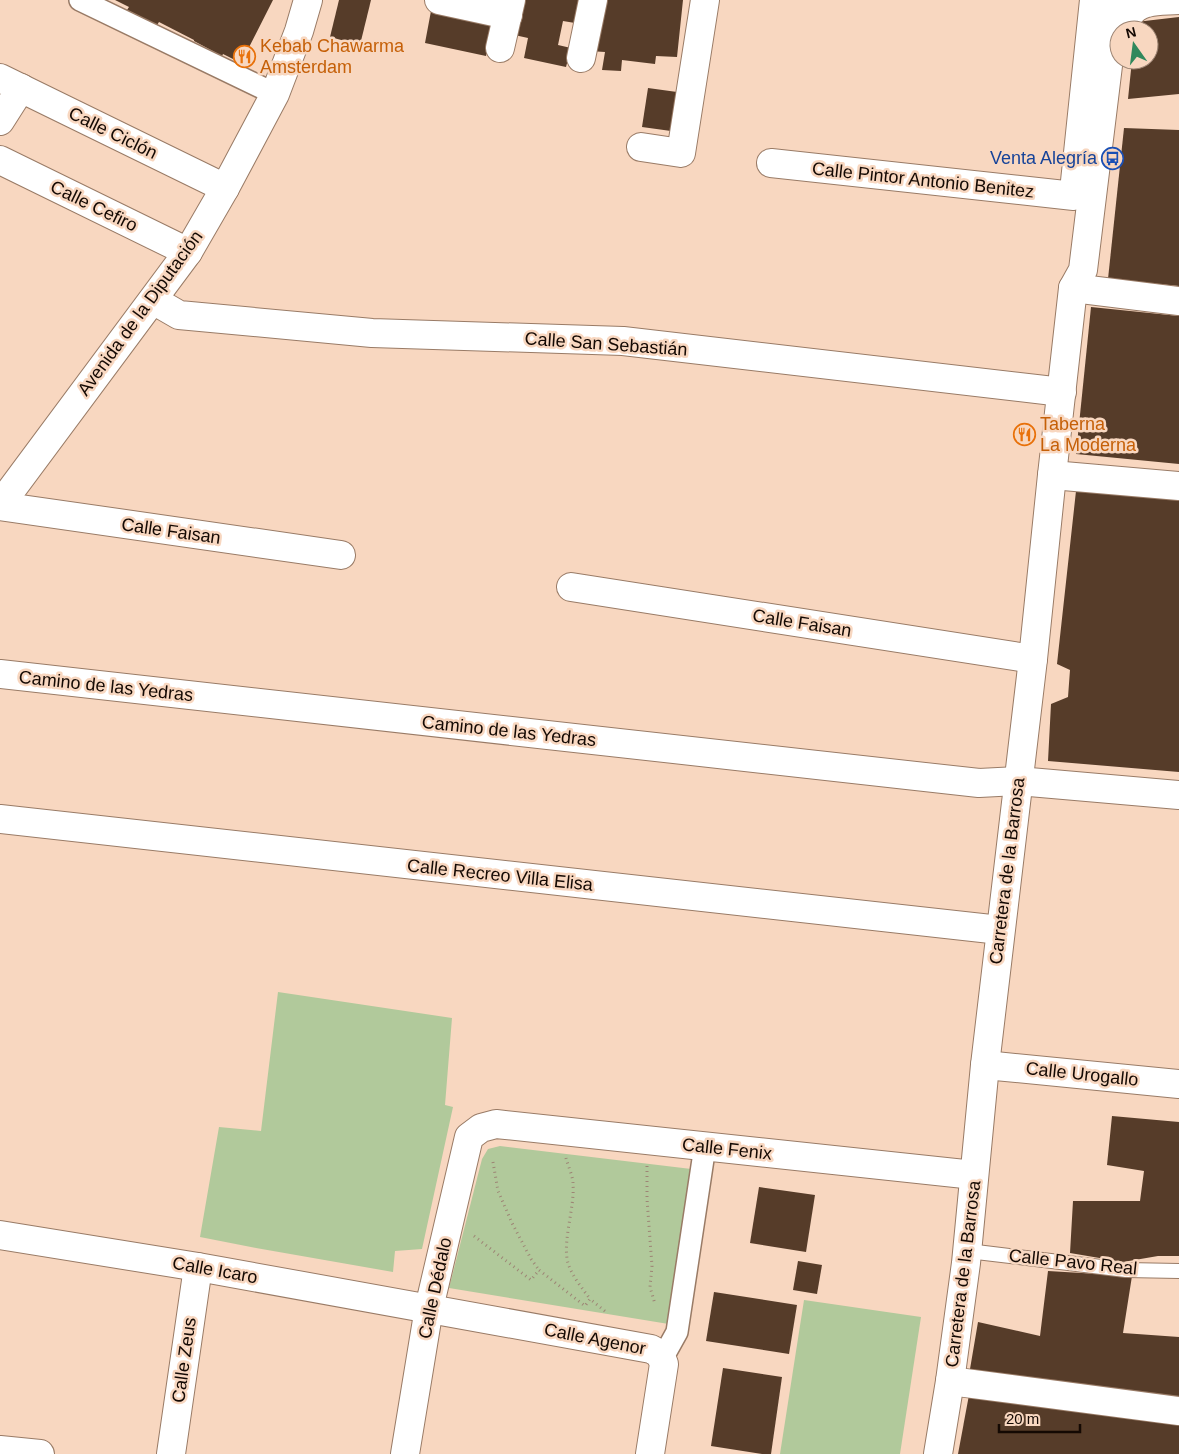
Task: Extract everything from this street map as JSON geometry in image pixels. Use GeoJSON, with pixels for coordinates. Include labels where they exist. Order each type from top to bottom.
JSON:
{"type":"FeatureCollection","features":[{"type":"Feature","properties":{"kind":"street"},"geometry":{"type":"LineString","coordinates":[[80,0],[274,94]]}},
{"type":"Feature","properties":{"kind":"street","name":"Avenida de la Diputación"},"geometry":{"type":"LineString","coordinates":[[0,506],[188,252],[225,188],[274,94],[300,31],[308,0]]}},
{"type":"Feature","properties":{"kind":"street"},"geometry":{"type":"LineString","coordinates":[[440,0],[510,7],[500,48]]}},
{"type":"Feature","properties":{"kind":"street"},"geometry":{"type":"LineString","coordinates":[[581,58],[593,0]]}},
{"type":"Feature","properties":{"kind":"street"},"geometry":{"type":"LineString","coordinates":[[641,147],[681,153],[705,0]]}},
{"type":"Feature","properties":{"kind":"street","name":"Carretera de la Barrosa"},"geometry":{"type":"LineString","coordinates":[[1073,288],[1066,271],[1094,0]]}},
{"type":"Feature","properties":{"kind":"street","name":"Carretera de la Barrosa"},"geometry":{"type":"LineString","coordinates":[[1114,20],[1116,0]]}},
{"type":"Feature","properties":{"kind":"street"},"geometry":{"type":"LineString","coordinates":[[1126,20],[1143,1],[1179,0]]}},
{"type":"Feature","properties":{"kind":"street","name":"Carretera de la Barrosa"},"geometry":{"type":"LineString","coordinates":[[938,1454],[968,1250],[984,1065],[1033,658],[1073,288],[1083,270],[1109,62]]}},
{"type":"Feature","properties":{"kind":"street"},"geometry":{"type":"LineString","coordinates":[[0,121],[11,83]]}},
{"type":"Feature","properties":{"kind":"street","name":"Calle Ciclón"},"geometry":{"type":"LineString","coordinates":[[11,83],[225,188]]}},
{"type":"Feature","properties":{"kind":"street","name":"Calle Cefiro"},"geometry":{"type":"LineString","coordinates":[[0,160],[188,252]]}},
{"type":"Feature","properties":{"kind":"street","name":"Calle Pintor Antonio Benitez"},"geometry":{"type":"LineString","coordinates":[[771,163],[1074,196]]}},
{"type":"Feature","properties":{"kind":"street"},"geometry":{"type":"LineString","coordinates":[[1073,288],[1179,301]]}},
{"type":"Feature","properties":{"kind":"street","name":"Calle San Sebastián"},"geometry":{"type":"LineString","coordinates":[[153,300],[179,315],[372,333],[623,342],[1062,392]]}},
{"type":"Feature","properties":{"kind":"street"},"geometry":{"type":"LineString","coordinates":[[1052,475],[1179,486]]}},
{"type":"Feature","properties":{"kind":"street","name":"Calle Faisan"},"geometry":{"type":"LineString","coordinates":[[0,506],[341,555]]}},
{"type":"Feature","properties":{"kind":"street","name":"Calle Faisan"},"geometry":{"type":"LineString","coordinates":[[571,587],[1033,658]]}},
{"type":"Feature","properties":{"kind":"street","name":"Camino de las Yedras"},"geometry":{"type":"LineString","coordinates":[[0,674],[980,783],[1018,782],[1179,795]]}},
{"type":"Feature","properties":{"kind":"street","name":"Calle Recreo Villa Elisa"},"geometry":{"type":"LineString","coordinates":[[0,819],[1000,930]]}},
{"type":"Feature","properties":{"kind":"street","name":"Calle Urogallo"},"geometry":{"type":"LineString","coordinates":[[984,1065],[1179,1084]]}},
{"type":"Feature","properties":{"kind":"street","name":"Calle Fenix"},"geometry":{"type":"LineString","coordinates":[[481,1128],[496,1124],[974,1175]]}},
{"type":"Feature","properties":{"kind":"street","name":"Calle Dédalo"},"geometry":{"type":"LineString","coordinates":[[405,1454],[429,1308],[450,1217],[469,1137],[481,1128]]}},
{"type":"Feature","properties":{"kind":"street"},"geometry":{"type":"LineString","coordinates":[[662,1359],[677,1332],[705,1146]]}},
{"type":"Feature","properties":{"kind":"street","name":"Calle Icaro"},"geometry":{"type":"LineString","coordinates":[[0,1235],[198,1267],[429,1308]]}},
{"type":"Feature","properties":{"kind":"street","name":"Calle Zeus"},"geometry":{"type":"LineString","coordinates":[[171,1454],[198,1267]]}},
{"type":"Feature","properties":{"kind":"street","name":"Calle Agenor"},"geometry":{"type":"LineString","coordinates":[[429,1308],[628,1344],[656,1351],[662,1359],[664,1369],[650,1454]]}},
{"type":"Feature","properties":{"kind":"street"},"geometry":{"type":"LineString","coordinates":[[950,1381],[1179,1412]]}},
{"type":"Feature","properties":{"kind":"street"},"geometry":{"type":"LineString","coordinates":[[0,1450],[40,1454]]}},
{"type":"Feature","properties":{"kind":"lane","name":"Calle Pavo Real"},"geometry":{"type":"LineString","coordinates":[[968,1250],[1126,1270],[1179,1271]]}},
{"type":"Feature","properties":{"kind":"path"},"geometry":{"type":"LineString","coordinates":[[481,1128],[491,1152],[498,1191],[531,1259],[539,1270],[585,1306],[590,1300]]}},
{"type":"Feature","properties":{"kind":"path"},"geometry":{"type":"LineString","coordinates":[[558,1131],[573,1184],[567,1261],[590,1300],[628,1329],[628,1344]]}},
{"type":"Feature","properties":{"kind":"path"},"geometry":{"type":"LineString","coordinates":[[648,1140],[647,1198],[652,1266],[650,1287],[654,1301],[662,1315],[677,1332]]}},
{"type":"Feature","properties":{"kind":"path"},"geometry":{"type":"LineString","coordinates":[[450,1217],[531,1280],[539,1270]]}},
{"type":"Feature","properties":{"kind":"green space"},"geometry":{"type":"Polygon","coordinates":[[[278,992],[452,1018],[445,1105],[453,1107],[422,1249],[395,1251],[393,1272],[200,1237],[219,1127],[261,1131],[278,992]]]}},
{"type":"Feature","properties":{"kind":"green space"},"geometry":{"type":"Polygon","coordinates":[[[500,1146],[708,1171],[687,1327],[449,1288],[482,1159],[488,1149],[500,1146]]]}},
{"type":"Feature","properties":{"kind":"green space"},"geometry":{"type":"Polygon","coordinates":[[[804,1300],[921,1317],[900,1454],[780,1454],[804,1300]]]}},
{"type":"Feature","properties":{"kind":"building"},"geometry":{"type":"Polygon","coordinates":[[[115,0],[273,0],[241,63],[223,54],[222,56],[159,22],[157,25],[127,10],[129,7],[115,0]]]}},
{"type":"Feature","properties":{"kind":"building"},"geometry":{"type":"Polygon","coordinates":[[[339,0],[371,0],[360,45],[330,37],[339,0]]]}},
{"type":"Feature","properties":{"kind":"building"},"geometry":{"type":"Polygon","coordinates":[[[518,0],[581,0],[575,23],[563,21],[558,45],[571,48],[566,67],[524,58],[528,38],[510,34],[518,0]]]}},
{"type":"Feature","properties":{"kind":"building"},"geometry":{"type":"Polygon","coordinates":[[[601,0],[683,0],[677,57],[656,56],[655,64],[622,60],[621,71],[602,70],[605,52],[589,51],[601,0]]]}},
{"type":"Feature","properties":{"kind":"building"},"geometry":{"type":"Polygon","coordinates":[[[431,11],[493,24],[486,56],[425,43],[431,11]]]}},
{"type":"Feature","properties":{"kind":"building"},"geometry":{"type":"Polygon","coordinates":[[[1179,17],[1179,94],[1128,99],[1131,70],[1159,70],[1159,20],[1153,20],[1179,17]]]}},
{"type":"Feature","properties":{"kind":"building"},"geometry":{"type":"Polygon","coordinates":[[[648,88],[677,92],[671,131],[642,127],[648,88]]]}},
{"type":"Feature","properties":{"kind":"building"},"geometry":{"type":"Polygon","coordinates":[[[1124,128],[1179,130],[1179,286],[1108,279],[1124,128]]]}},
{"type":"Feature","properties":{"kind":"building"},"geometry":{"type":"Polygon","coordinates":[[[1091,307],[1179,316],[1179,464],[1076,454],[1091,307]]]}},
{"type":"Feature","properties":{"kind":"building"},"geometry":{"type":"Polygon","coordinates":[[[1076,491],[1179,500],[1179,772],[1048,761],[1051,704],[1068,697],[1070,670],[1057,664],[1076,491]]]}},
{"type":"Feature","properties":{"kind":"building"},"geometry":{"type":"Polygon","coordinates":[[[1112,1116],[1179,1122],[1179,1256],[1158,1256],[1123,1262],[1070,1253],[1073,1201],[1140,1201],[1144,1171],[1107,1165],[1112,1116]]]}},
{"type":"Feature","properties":{"kind":"building"},"geometry":{"type":"Polygon","coordinates":[[[759,1187],[815,1195],[806,1252],[750,1243],[759,1187]]]}},
{"type":"Feature","properties":{"kind":"building"},"geometry":{"type":"Polygon","coordinates":[[[798,1261],[822,1265],[817,1294],[793,1290],[798,1261]]]}},
{"type":"Feature","properties":{"kind":"building"},"geometry":{"type":"Polygon","coordinates":[[[1048,1271],[1132,1276],[1123,1333],[1179,1337],[1179,1401],[970,1369],[978,1322],[1040,1336],[1048,1271]]]}},
{"type":"Feature","properties":{"kind":"building"},"geometry":{"type":"Polygon","coordinates":[[[714,1292],[797,1305],[789,1354],[706,1341],[714,1292]]]}},
{"type":"Feature","properties":{"kind":"building"},"geometry":{"type":"Polygon","coordinates":[[[723,1368],[782,1377],[771,1454],[711,1446],[723,1368]]]}},
{"type":"Feature","properties":{"kind":"building"},"geometry":{"type":"Polygon","coordinates":[[[969,1395],[1179,1424],[1179,1454],[958,1454],[969,1395]]]}},
{"type":"Feature","properties":{"kind":"place","name":"Kebab Chawarma Amsterdam"},"geometry":{"type":"Point","coordinates":[244,56]}},
{"type":"Feature","properties":{"kind":"place","name":"Venta Alegría"},"geometry":{"type":"Point","coordinates":[1113,158]}},
{"type":"Feature","properties":{"kind":"place","name":"Taberna La Moderna"},"geometry":{"type":"Point","coordinates":[1024,434]}}]}
